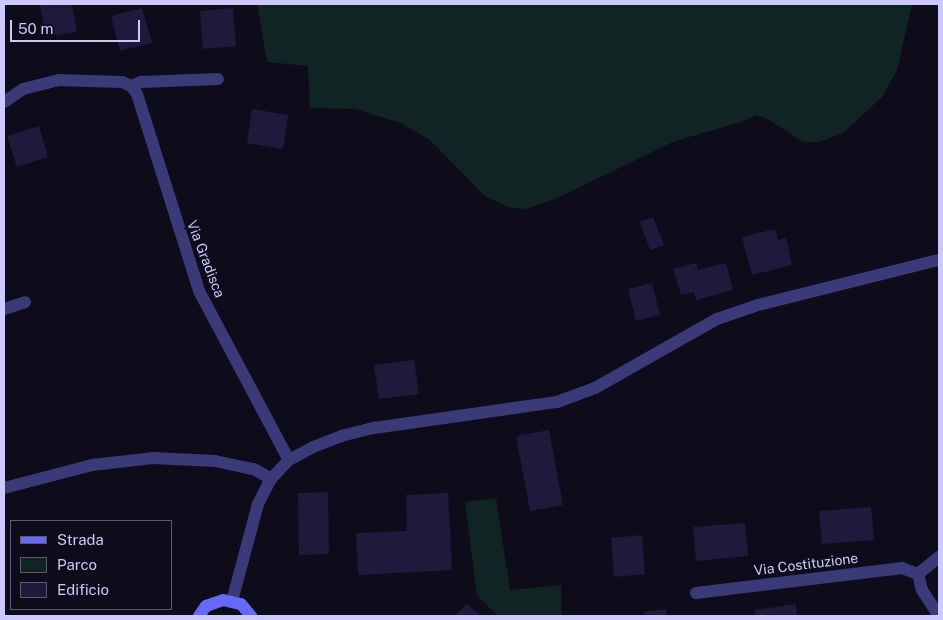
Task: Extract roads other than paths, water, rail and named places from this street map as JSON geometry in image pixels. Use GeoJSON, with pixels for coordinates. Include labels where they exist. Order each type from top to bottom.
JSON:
{"type":"FeatureCollection","features":[{"type":"Feature","properties":{"kind":"main road"},"geometry":{"type":"LineString","coordinates":[[199,616],[214,602],[232,600],[241,604],[251,616]]}},
{"type":"Feature","properties":{"kind":"street"},"geometry":{"type":"LineString","coordinates":[[4,102],[23,89],[58,80],[122,82],[131,86],[141,82],[218,79]]}},
{"type":"Feature","properties":{"kind":"street","name":"Via Gradisca"},"geometry":{"type":"LineString","coordinates":[[131,86],[137,94],[199,291],[288,460]]}},
{"type":"Feature","properties":{"kind":"street"},"geometry":{"type":"LineString","coordinates":[[232,600],[258,504],[271,479],[288,460],[341,436],[374,428],[558,402],[595,388],[717,319],[758,304],[939,260]]}},
{"type":"Feature","properties":{"kind":"street"},"geometry":{"type":"LineString","coordinates":[[4,309],[25,302]]}},
{"type":"Feature","properties":{"kind":"street"},"geometry":{"type":"LineString","coordinates":[[4,488],[92,465],[154,458],[215,461],[254,470],[271,479]]}},
{"type":"Feature","properties":{"kind":"street"},"geometry":{"type":"LineString","coordinates":[[939,557],[918,574],[922,590],[939,616]]}},
{"type":"Feature","properties":{"kind":"street","name":"Via Costituzione"},"geometry":{"type":"LineString","coordinates":[[696,593],[902,568],[918,574]]}}]}
